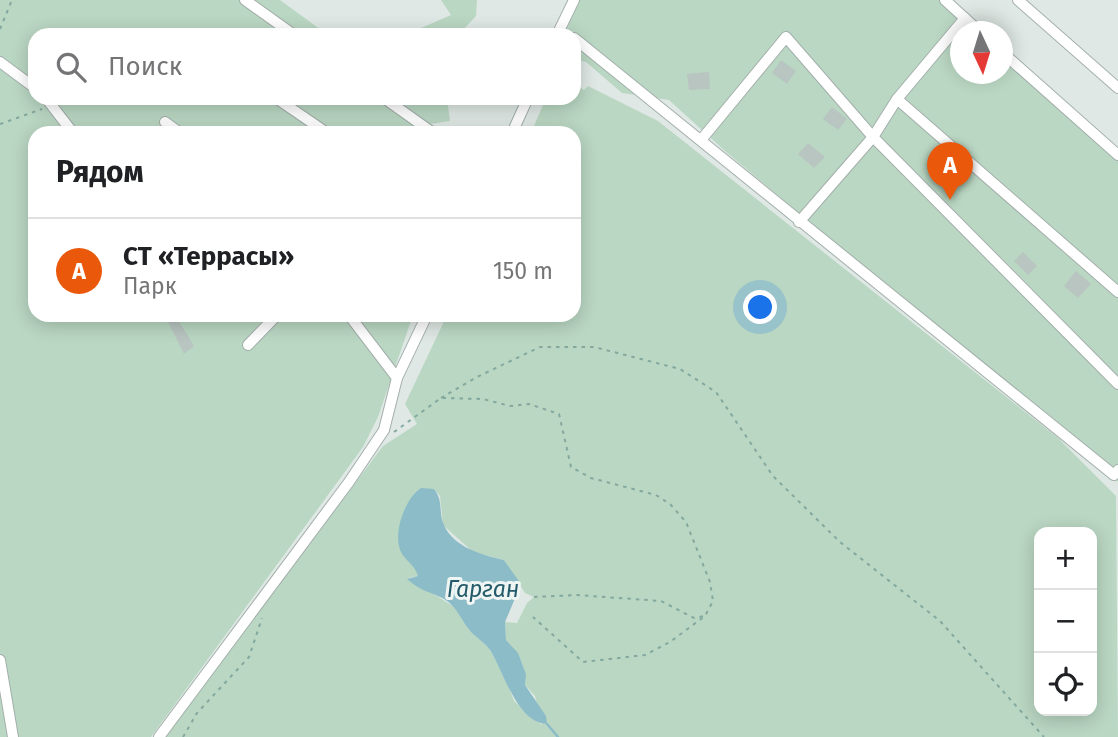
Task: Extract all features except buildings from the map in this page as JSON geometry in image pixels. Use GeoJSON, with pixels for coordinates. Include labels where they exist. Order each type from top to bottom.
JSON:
{"type":"FeatureCollection","features":[{"type":"Feature","properties":{"kind":"street"},"geometry":{"type":"LineString","coordinates":[[245,0],[284,28]]}},
{"type":"Feature","properties":{"kind":"street"},"geometry":{"type":"LineString","coordinates":[[560,28],[574,0]]}},
{"type":"Feature","properties":{"kind":"street"},"geometry":{"type":"LineString","coordinates":[[945,0],[968,21]]}},
{"type":"Feature","properties":{"kind":"street"},"geometry":{"type":"LineString","coordinates":[[1018,0],[1118,88]]}},
{"type":"Feature","properties":{"kind":"street"},"geometry":{"type":"LineString","coordinates":[[799,222],[873,137],[897,99],[965,18]]}},
{"type":"Feature","properties":{"kind":"street"},"geometry":{"type":"LineString","coordinates":[[701,140],[786,37],[873,137],[1118,384]]}},
{"type":"Feature","properties":{"kind":"street"},"geometry":{"type":"LineString","coordinates":[[581,43],[1114,475],[1118,470]]}},
{"type":"Feature","properties":{"kind":"street"},"geometry":{"type":"LineString","coordinates":[[1013,61],[1118,155]]}},
{"type":"Feature","properties":{"kind":"street"},"geometry":{"type":"LineString","coordinates":[[0,62],[28,83]]}},
{"type":"Feature","properties":{"kind":"street"},"geometry":{"type":"LineString","coordinates":[[897,99],[1118,292]]}},
{"type":"Feature","properties":{"kind":"street"},"geometry":{"type":"LineString","coordinates":[[51,105],[68,126]]}},
{"type":"Feature","properties":{"kind":"street"},"geometry":{"type":"LineString","coordinates":[[286,105],[317,126]]}},
{"type":"Feature","properties":{"kind":"street"},"geometry":{"type":"LineString","coordinates":[[394,105],[423,126]]}},
{"type":"Feature","properties":{"kind":"street"},"geometry":{"type":"LineString","coordinates":[[515,126],[525,105]]}},
{"type":"Feature","properties":{"kind":"street"},"geometry":{"type":"LineString","coordinates":[[165,122],[170,126]]}},
{"type":"Feature","properties":{"kind":"street"},"geometry":{"type":"LineString","coordinates":[[248,345],[270,322]]}},
{"type":"Feature","properties":{"kind":"street"},"geometry":{"type":"LineString","coordinates":[[354,322],[397,378]]}},
{"type":"Feature","properties":{"kind":"street"},"geometry":{"type":"LineString","coordinates":[[159,737],[349,482],[384,430],[397,378],[423,322]]}},
{"type":"Feature","properties":{"kind":"street"},"geometry":{"type":"LineString","coordinates":[[0,660],[13,737]]}},
{"type":"Feature","properties":{"kind":"path"},"geometry":{"type":"LineString","coordinates":[[0,29],[12,0]]}},
{"type":"Feature","properties":{"kind":"path"},"geometry":{"type":"LineString","coordinates":[[0,124],[43,105]]}},
{"type":"Feature","properties":{"kind":"path"},"geometry":{"type":"LineString","coordinates":[[388,437],[441,398],[477,377],[540,347],[594,347],[680,369],[716,392],[773,476],[840,542],[940,621],[1044,737]]}},
{"type":"Feature","properties":{"kind":"path"},"geometry":{"type":"LineString","coordinates":[[441,398],[483,399],[510,406],[529,404],[559,414],[571,467],[591,478],[656,495],[670,504],[685,522],[710,582],[713,601],[705,616],[670,642],[645,655],[583,662],[533,617]]}},
{"type":"Feature","properties":{"kind":"path"},"geometry":{"type":"LineString","coordinates":[[534,597],[577,595],[661,601],[694,618],[705,616]]}},
{"type":"Feature","properties":{"kind":"path"},"geometry":{"type":"LineString","coordinates":[[183,737],[197,713],[249,657],[262,624],[262,599]]}},
{"type":"Feature","properties":{"kind":"green space"},"geometry":{"type":"Polygon","coordinates":[[[0,0],[245,0],[287,28],[28,28],[28,105],[448,105],[450,121],[430,124],[433,126],[28,126],[28,322],[411,322],[378,417],[363,447],[151,737],[0,737],[0,0]]]}},
{"type":"Feature","properties":{"kind":"green space"},"geometry":{"type":"Polygon","coordinates":[[[250,0],[280,0],[318,28],[291,28],[250,0]]]}},
{"type":"Feature","properties":{"kind":"green space"},"geometry":{"type":"Polygon","coordinates":[[[441,0],[477,0],[476,16],[465,28],[421,28],[451,15],[441,0]]]}},
{"type":"Feature","properties":{"kind":"green space"},"geometry":{"type":"Polygon","coordinates":[[[575,0],[951,0],[975,21],[950,21],[950,84],[1013,84],[1013,54],[1118,148],[1118,482],[725,151],[669,100],[622,93],[586,62],[581,61],[581,28],[563,28],[575,0]]]}},
{"type":"Feature","properties":{"kind":"green space"},"geometry":{"type":"Polygon","coordinates":[[[588,86],[658,121],[1058,438],[1116,496],[1118,737],[165,737],[383,446],[417,424],[405,404],[444,322],[581,322],[581,126],[534,126],[543,105],[581,105],[581,88],[584,90],[588,86]],[[434,489],[414,564],[418,576],[408,578],[456,608],[469,630],[488,647],[505,676],[514,701],[542,725],[535,696],[525,685],[521,660],[506,640],[505,622],[517,623],[527,603],[534,597],[525,593],[504,560],[473,552],[443,525],[440,496],[434,489]]]}},
{"type":"Feature","properties":{"kind":"water","name":"Гарган"},"geometry":{"type":"Polygon","coordinates":[[[421,488],[434,489],[440,502],[442,520],[455,539],[470,549],[504,560],[521,584],[505,622],[506,640],[518,653],[526,674],[525,685],[546,716],[547,724],[527,715],[519,706],[490,650],[471,632],[453,606],[407,579],[418,576],[402,554],[399,528],[405,509],[421,488]]]}},
{"type":"Feature","properties":{"kind":"waterway"},"geometry":{"type":"LineString","coordinates":[[547,724],[558,737]]}},
{"type":"Feature","properties":{"kind":"place","name":"СТ «Террасы»"},"geometry":{"type":"Point","coordinates":[950,200]}}]}
